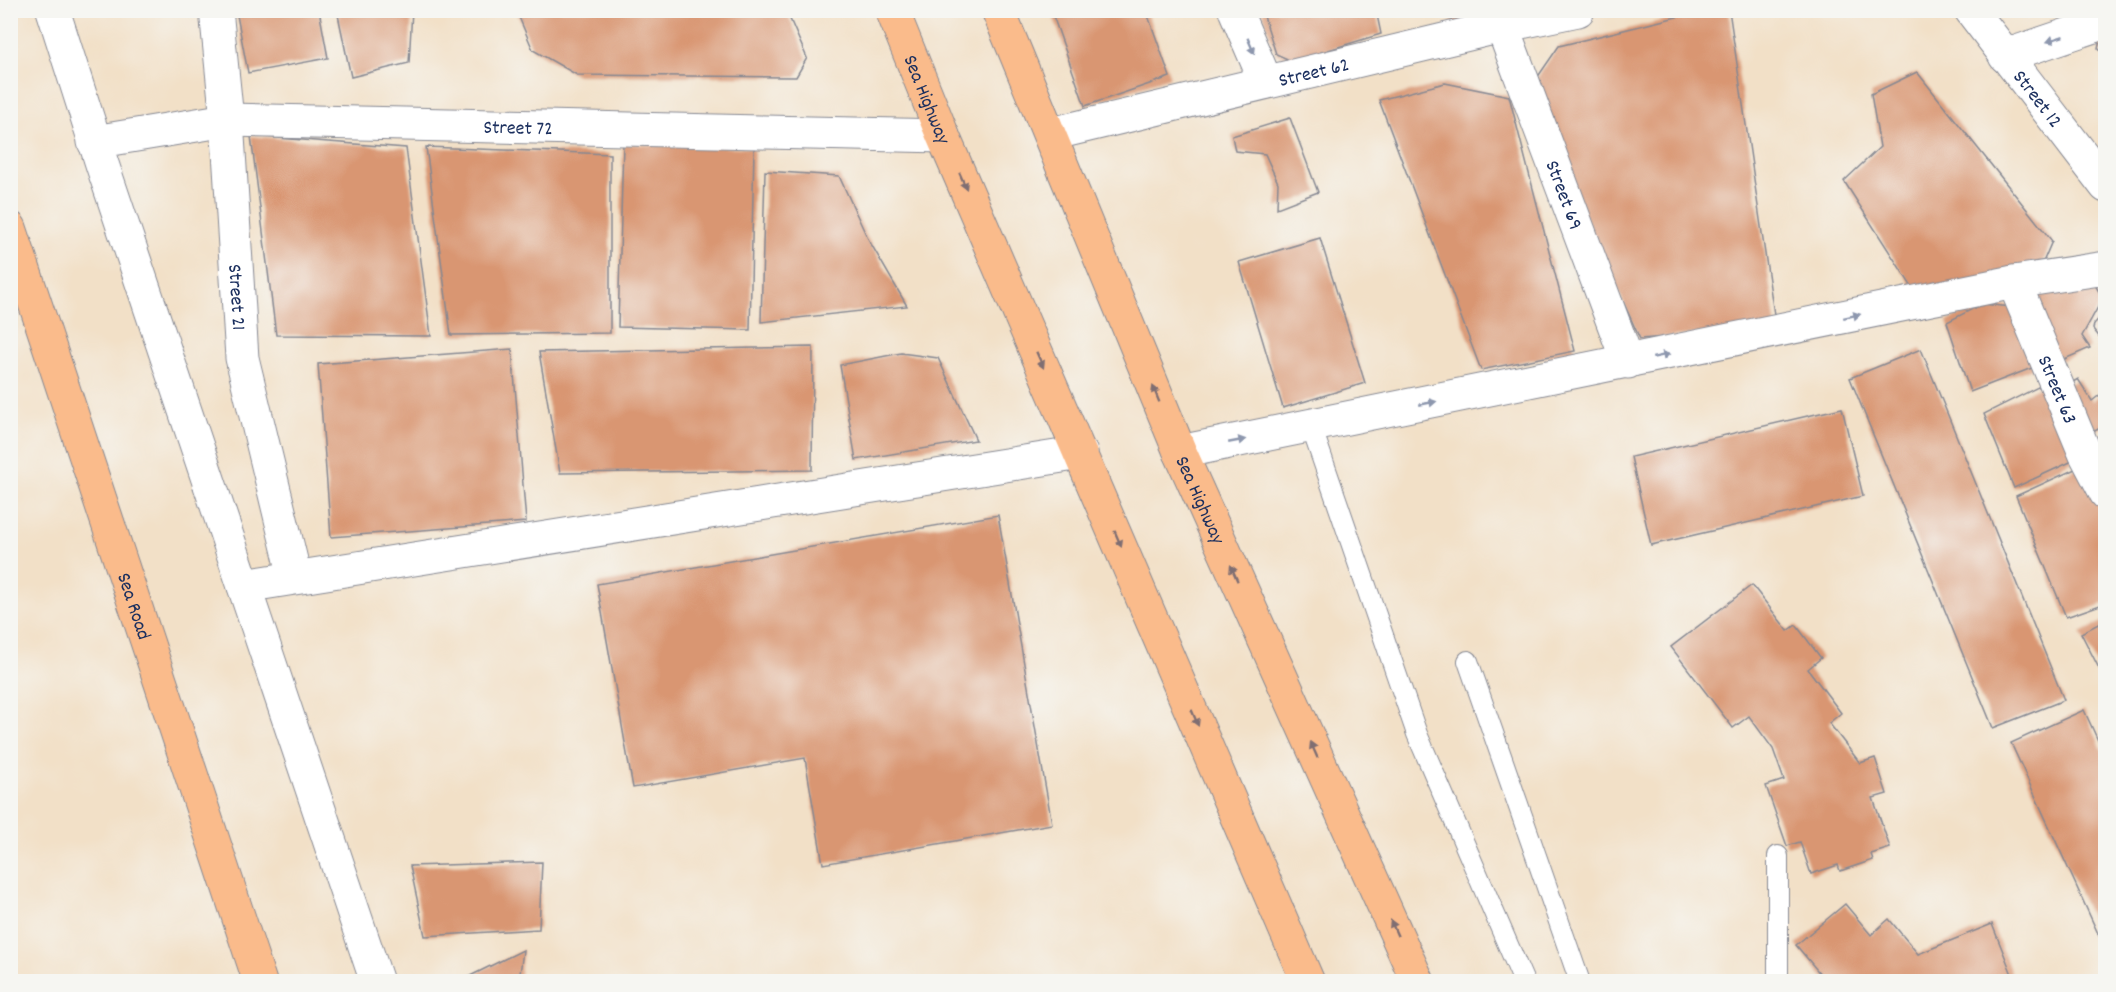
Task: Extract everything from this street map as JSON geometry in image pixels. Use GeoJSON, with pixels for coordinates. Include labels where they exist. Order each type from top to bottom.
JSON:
{"type":"FeatureCollection","features":[{"type":"Feature","properties":{"kind":"highway","name":"Sea Highway"},"geometry":{"type":"LineString","coordinates":[[892,10],[943,136],[1308,981]]}},
{"type":"Feature","properties":{"kind":"highway","name":"Sea Highway"},"geometry":{"type":"LineString","coordinates":[[998,10],[1180,452],[1418,981]]}},
{"type":"Feature","properties":{"kind":"highway","name":"Sea Road"},"geometry":{"type":"LineString","coordinates":[[10,228],[260,981]]}},
{"type":"Feature","properties":{"kind":"street"},"geometry":{"type":"LineString","coordinates":[[53,10],[94,142],[376,981]]}},
{"type":"Feature","properties":{"kind":"street","name":"Street 21"},"geometry":{"type":"LineString","coordinates":[[216,10],[227,120],[242,358],[295,578]]}},
{"type":"Feature","properties":{"kind":"street"},"geometry":{"type":"LineString","coordinates":[[1235,10],[1266,82]]}},
{"type":"Feature","properties":{"kind":"street","name":"Street 62"},"geometry":{"type":"LineString","coordinates":[[1051,134],[1502,26],[1578,10]]}},
{"type":"Feature","properties":{"kind":"street","name":"Street 12"},"geometry":{"type":"LineString","coordinates":[[1971,10],[2106,186]]}},
{"type":"Feature","properties":{"kind":"street"},"geometry":{"type":"LineString","coordinates":[[2005,56],[2106,22]]}},
{"type":"Feature","properties":{"kind":"street","name":"Street 69"},"geometry":{"type":"LineString","coordinates":[[1502,26],[1628,362]]}},
{"type":"Feature","properties":{"kind":"street","name":"Street 72"},"geometry":{"type":"LineString","coordinates":[[94,142],[227,120],[943,136]]}},
{"type":"Feature","properties":{"kind":"street"},"geometry":{"type":"LineString","coordinates":[[1180,452],[2014,282],[2106,268]]}},
{"type":"Feature","properties":{"kind":"street","name":"Street 63"},"geometry":{"type":"LineString","coordinates":[[2014,282],[2085,453],[2106,493]]}},
{"type":"Feature","properties":{"kind":"street"},"geometry":{"type":"LineString","coordinates":[[244,586],[1081,453]]}},
{"type":"Feature","properties":{"kind":"lane"},"geometry":{"type":"LineString","coordinates":[[1311,426],[1418,734],[1524,981]]}},
{"type":"Feature","properties":{"kind":"lane"},"geometry":{"type":"LineString","coordinates":[[1468,661],[1580,981]]}},
{"type":"Feature","properties":{"kind":"lane"},"geometry":{"type":"LineString","coordinates":[[1779,856],[1778,976],[1780,981]]}},
{"type":"Feature","properties":{"kind":"building"},"geometry":{"type":"Polygon","coordinates":[[[236,10],[319,10],[328,58],[248,73],[236,10]]]}},
{"type":"Feature","properties":{"kind":"building"},"geometry":{"type":"Polygon","coordinates":[[[337,10],[412,10],[409,63],[351,77],[337,10]]]}},
{"type":"Feature","properties":{"kind":"building"},"geometry":{"type":"Polygon","coordinates":[[[516,10],[786,10],[807,58],[796,77],[577,75],[533,50],[516,10]]]}},
{"type":"Feature","properties":{"kind":"building"},"geometry":{"type":"Polygon","coordinates":[[[1051,10],[1146,10],[1170,77],[1085,106],[1051,10]]]}},
{"type":"Feature","properties":{"kind":"building"},"geometry":{"type":"Polygon","coordinates":[[[1262,10],[1376,10],[1381,34],[1292,61],[1276,54],[1262,10]]]}},
{"type":"Feature","properties":{"kind":"building"},"geometry":{"type":"Polygon","coordinates":[[[1447,10],[1489,10],[1491,16],[1453,24],[1447,10]]]}},
{"type":"Feature","properties":{"kind":"building"},"geometry":{"type":"Polygon","coordinates":[[[1705,10],[1729,10],[1776,328],[1640,339],[1528,91],[1559,46],[1705,10]]]}},
{"type":"Feature","properties":{"kind":"building"},"geometry":{"type":"Polygon","coordinates":[[[2106,32],[2106,57],[2098,48],[2101,34],[2106,32]]]}},
{"type":"Feature","properties":{"kind":"building"},"geometry":{"type":"Polygon","coordinates":[[[1917,72],[2052,241],[2038,274],[1917,295],[1844,181],[1880,147],[1871,94],[1917,72]]]}},
{"type":"Feature","properties":{"kind":"building"},"geometry":{"type":"Polygon","coordinates":[[[1445,83],[1509,96],[1575,351],[1481,370],[1379,100],[1445,83]]]}},
{"type":"Feature","properties":{"kind":"building"},"geometry":{"type":"Polygon","coordinates":[[[1290,118],[1318,192],[1277,208],[1278,183],[1265,154],[1235,151],[1232,136],[1290,118]]]}},
{"type":"Feature","properties":{"kind":"building"},"geometry":{"type":"Polygon","coordinates":[[[251,136],[406,148],[431,336],[276,335],[251,136]]]}},
{"type":"Feature","properties":{"kind":"building"},"geometry":{"type":"Polygon","coordinates":[[[623,144],[754,148],[750,330],[618,327],[623,144]]]}},
{"type":"Feature","properties":{"kind":"building"},"geometry":{"type":"Polygon","coordinates":[[[426,147],[610,154],[610,333],[451,335],[426,147]]]}},
{"type":"Feature","properties":{"kind":"building"},"geometry":{"type":"Polygon","coordinates":[[[765,171],[839,176],[867,237],[907,306],[761,322],[765,171]]]}},
{"type":"Feature","properties":{"kind":"building"},"geometry":{"type":"Polygon","coordinates":[[[1320,238],[1365,383],[1283,408],[1239,262],[1320,238]]]}},
{"type":"Feature","properties":{"kind":"building"},"geometry":{"type":"Polygon","coordinates":[[[2095,285],[2103,298],[2082,336],[2090,348],[2060,361],[2032,310],[2039,290],[2095,285]]]}},
{"type":"Feature","properties":{"kind":"building"},"geometry":{"type":"Polygon","coordinates":[[[1982,304],[2012,307],[2037,366],[1970,392],[1947,322],[1982,304]]]}},
{"type":"Feature","properties":{"kind":"building"},"geometry":{"type":"Polygon","coordinates":[[[2106,311],[2106,345],[2093,329],[2094,324],[2106,311]]]}},
{"type":"Feature","properties":{"kind":"building"},"geometry":{"type":"Polygon","coordinates":[[[813,347],[812,470],[560,473],[539,352],[813,347]]]}},
{"type":"Feature","properties":{"kind":"building"},"geometry":{"type":"Polygon","coordinates":[[[512,349],[526,522],[331,537],[318,364],[512,349]]]}},
{"type":"Feature","properties":{"kind":"building"},"geometry":{"type":"Polygon","coordinates":[[[1921,349],[2064,700],[1993,728],[1850,378],[1921,349]]]}},
{"type":"Feature","properties":{"kind":"building"},"geometry":{"type":"Polygon","coordinates":[[[901,353],[938,358],[976,440],[856,460],[840,365],[901,353]]]}},
{"type":"Feature","properties":{"kind":"building"},"geometry":{"type":"Polygon","coordinates":[[[2078,379],[2092,401],[2106,390],[2106,425],[2091,433],[2066,386],[2078,379]]]}},
{"type":"Feature","properties":{"kind":"building"},"geometry":{"type":"Polygon","coordinates":[[[2050,381],[2079,458],[2014,488],[1984,414],[2050,381]]]}},
{"type":"Feature","properties":{"kind":"building"},"geometry":{"type":"Polygon","coordinates":[[[1842,408],[1863,496],[1651,545],[1631,457],[1842,408]]]}},
{"type":"Feature","properties":{"kind":"building"},"geometry":{"type":"Polygon","coordinates":[[[2106,437],[2106,450],[2100,441],[2106,437]]]}},
{"type":"Feature","properties":{"kind":"building"},"geometry":{"type":"Polygon","coordinates":[[[2086,464],[2106,512],[2106,603],[2066,617],[2016,496],[2086,464]]]}},
{"type":"Feature","properties":{"kind":"building"},"geometry":{"type":"Polygon","coordinates":[[[998,515],[1052,824],[823,864],[805,758],[633,788],[597,584],[998,515]]]}},
{"type":"Feature","properties":{"kind":"building"},"geometry":{"type":"Polygon","coordinates":[[[1752,585],[1788,631],[1796,625],[1821,658],[1808,669],[1841,713],[1829,723],[1860,763],[1875,758],[1887,794],[1873,798],[1890,848],[1871,854],[1873,860],[1840,871],[1838,865],[1811,874],[1800,842],[1787,846],[1766,786],[1784,780],[1773,749],[1749,716],[1733,728],[1671,647],[1752,585]]]}},
{"type":"Feature","properties":{"kind":"building"},"geometry":{"type":"Polygon","coordinates":[[[2106,620],[2106,682],[2081,633],[2106,620]]]}},
{"type":"Feature","properties":{"kind":"building"},"geometry":{"type":"Polygon","coordinates":[[[2084,710],[2106,758],[2106,951],[2011,743],[2084,710]]]}},
{"type":"Feature","properties":{"kind":"building"},"geometry":{"type":"Polygon","coordinates":[[[542,862],[539,929],[425,936],[410,866],[542,862]]]}},
{"type":"Feature","properties":{"kind":"building"},"geometry":{"type":"Polygon","coordinates":[[[1845,904],[1871,935],[1889,919],[1918,954],[1992,924],[2015,982],[1827,982],[1796,945],[1845,904]]]}},
{"type":"Feature","properties":{"kind":"building"},"geometry":{"type":"Polygon","coordinates":[[[523,950],[519,982],[458,982],[523,950]]]}}]}
